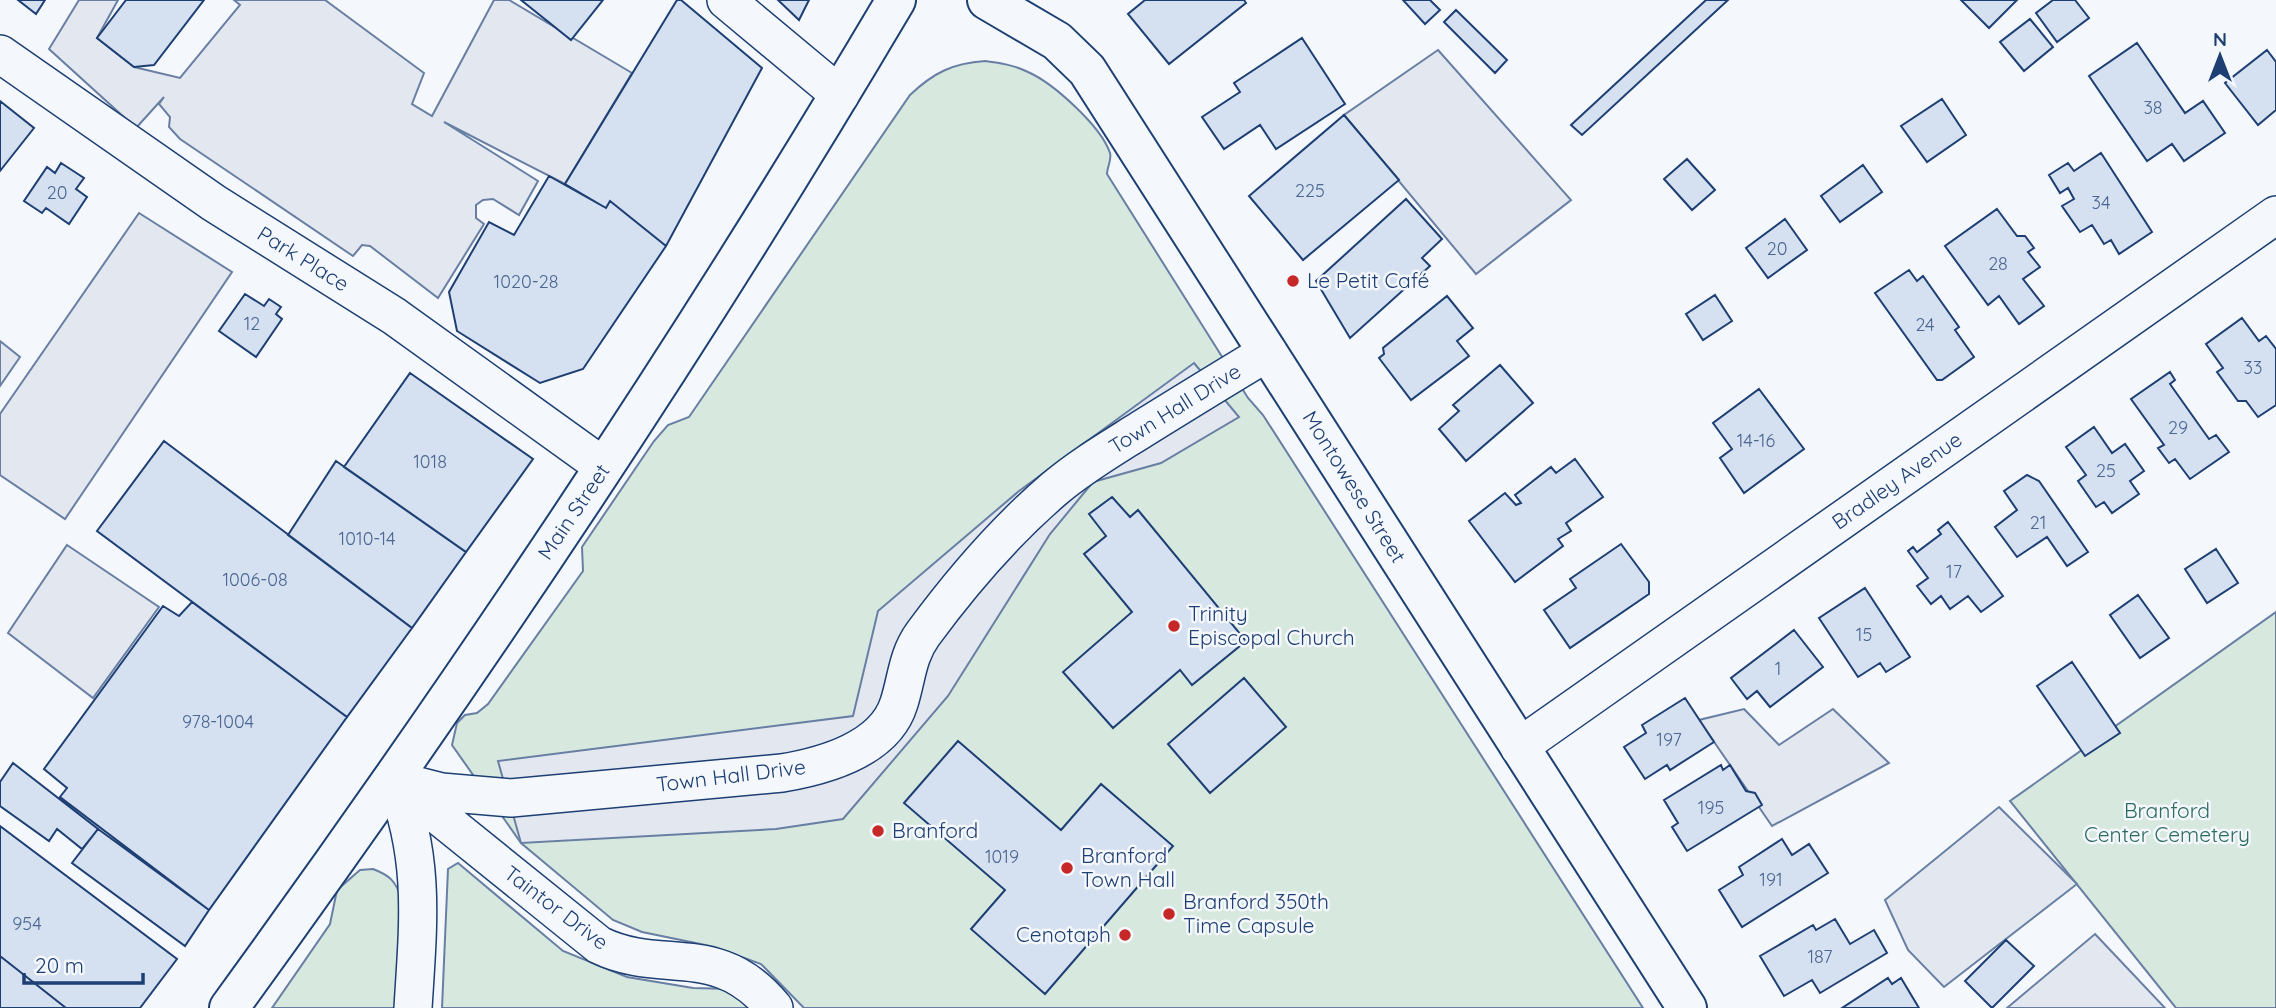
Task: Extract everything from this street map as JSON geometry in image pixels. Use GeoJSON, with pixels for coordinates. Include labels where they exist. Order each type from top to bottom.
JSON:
{"type":"FeatureCollection","features":[{"type":"Feature","properties":{"kind":"street"},"geometry":{"type":"LineString","coordinates":[[726,0],[840,95]]}},
{"type":"Feature","properties":{"kind":"street","name":"Main Street"},"geometry":{"type":"LineString","coordinates":[[229,1008],[394,780],[604,467],[840,95],[896,0]]}},
{"type":"Feature","properties":{"kind":"street","name":"Montowese Street"},"geometry":{"type":"LineString","coordinates":[[987,0],[1057,41],[1083,64],[1687,1008]]}},
{"type":"Feature","properties":{"kind":"street","name":"Park Place"},"geometry":{"type":"LineString","coordinates":[[0,54],[214,202],[394,316],[604,467]]}},
{"type":"Feature","properties":{"kind":"street","name":"Bradley Avenue"},"geometry":{"type":"LineString","coordinates":[[1519,747],[2276,215]]}},
{"type":"Feature","properties":{"kind":"street","name":"Town Hall Drive"},"geometry":{"type":"LineString","coordinates":[[394,780],[441,792],[511,798],[782,773],[817,765],[854,751],[878,735],[892,719],[915,646],[984,556],[1053,489],[1084,466],[1268,352]]}},
{"type":"Feature","properties":{"kind":"street"},"geometry":{"type":"LineString","coordinates":[[394,780],[403,801],[418,864],[413,1008]]}},
{"type":"Feature","properties":{"kind":"street","name":"Taintor Drive"},"geometry":{"type":"LineString","coordinates":[[394,780],[599,945],[622,953],[722,968],[753,987],[774,1008]]}},
{"type":"Feature","properties":{"kind":"green space"},"geometry":{"type":"Polygon","coordinates":[[[985,61],[1017,68],[1038,78],[1063,95],[1097,130],[1110,153],[1107,174],[1248,398],[1263,415],[1643,1008],[804,1008],[761,964],[715,947],[642,932],[613,920],[521,843],[452,745],[457,723],[465,715],[477,713],[488,704],[583,571],[582,547],[654,441],[668,425],[689,417],[910,95],[944,70],[985,61]]]}},
{"type":"Feature","properties":{"kind":"green space","name":"Branford Center Cemetery"},"geometry":{"type":"Polygon","coordinates":[[[2276,612],[2276,1008],[2176,1008],[2010,801],[2276,612]]]}},
{"type":"Feature","properties":{"kind":"green space"},"geometry":{"type":"Polygon","coordinates":[[[458,863],[563,951],[627,977],[693,988],[733,989],[755,1008],[442,1008],[448,869],[458,863]]]}},
{"type":"Feature","properties":{"kind":"green space"},"geometry":{"type":"Polygon","coordinates":[[[373,869],[391,879],[401,898],[396,1008],[272,1008],[330,924],[337,890],[360,870],[373,869]]]}},
{"type":"Feature","properties":{"kind":"shaded area"},"geometry":{"type":"Polygon","coordinates":[[[79,0],[118,0],[97,38],[134,67],[180,78],[240,5],[234,0],[325,0],[424,73],[412,104],[432,116],[494,0],[509,0],[632,73],[565,184],[444,122],[538,181],[519,215],[493,199],[483,200],[476,205],[476,218],[484,224],[438,298],[370,246],[362,245],[353,256],[180,139],[169,127],[170,117],[159,104],[164,97],[136,128],[49,49],[79,0]]]}},
{"type":"Feature","properties":{"kind":"shaded area"},"geometry":{"type":"Polygon","coordinates":[[[1438,50],[1571,200],[1476,274],[1344,115],[1438,50]]]}},
{"type":"Feature","properties":{"kind":"shaded area"},"geometry":{"type":"Polygon","coordinates":[[[139,213],[232,272],[65,519],[0,475],[0,414],[139,213]]]}},
{"type":"Feature","properties":{"kind":"shaded area"},"geometry":{"type":"Polygon","coordinates":[[[0,341],[20,357],[0,386],[0,341]]]}},
{"type":"Feature","properties":{"kind":"shaded area"},"geometry":{"type":"Polygon","coordinates":[[[1194,363],[1239,417],[1161,463],[1093,482],[1050,534],[948,696],[843,819],[776,829],[521,843],[498,761],[853,716],[878,611],[1019,491],[1194,363]]]}},
{"type":"Feature","properties":{"kind":"shaded area"},"geometry":{"type":"Polygon","coordinates":[[[67,545],[159,607],[93,698],[8,633],[67,545]]]}},
{"type":"Feature","properties":{"kind":"shaded area"},"geometry":{"type":"Polygon","coordinates":[[[1744,709],[1779,745],[1833,709],[1889,763],[1772,826],[1699,720],[1744,709]]]}},
{"type":"Feature","properties":{"kind":"shaded area"},"geometry":{"type":"Polygon","coordinates":[[[1999,807],[2077,884],[1944,987],[1908,950],[1885,900],[1999,807]]]}},
{"type":"Feature","properties":{"kind":"shaded area"},"geometry":{"type":"Polygon","coordinates":[[[2095,934],[2165,1008],[2007,1008],[2095,934]]]}},
{"type":"Feature","properties":{"kind":"building"},"geometry":{"type":"Polygon","coordinates":[[[18,0],[45,0],[36,14],[18,0]]]}},
{"type":"Feature","properties":{"kind":"building"},"geometry":{"type":"Polygon","coordinates":[[[126,0],[204,0],[154,65],[134,67],[97,38],[126,0]]]}},
{"type":"Feature","properties":{"kind":"building"},"geometry":{"type":"Polygon","coordinates":[[[521,0],[603,0],[571,40],[521,0]]]}},
{"type":"Feature","properties":{"kind":"building"},"geometry":{"type":"Polygon","coordinates":[[[677,0],[681,0],[762,68],[666,246],[610,201],[606,208],[565,184],[677,0]]]}},
{"type":"Feature","properties":{"kind":"building"},"geometry":{"type":"Polygon","coordinates":[[[778,0],[809,0],[799,20],[778,0]]]}},
{"type":"Feature","properties":{"kind":"building"},"geometry":{"type":"Polygon","coordinates":[[[1145,0],[1244,0],[1246,3],[1169,64],[1128,14],[1145,0]]]}},
{"type":"Feature","properties":{"kind":"building"},"geometry":{"type":"Polygon","coordinates":[[[1403,0],[1430,0],[1440,10],[1425,24],[1403,0]]]}},
{"type":"Feature","properties":{"kind":"building"},"geometry":{"type":"Polygon","coordinates":[[[1706,0],[1728,0],[1582,135],[1571,125],[1706,0]]]}},
{"type":"Feature","properties":{"kind":"building"},"geometry":{"type":"Polygon","coordinates":[[[1961,0],[2017,0],[1989,28],[1961,0]]]}},
{"type":"Feature","properties":{"kind":"building"},"geometry":{"type":"Polygon","coordinates":[[[2053,0],[2075,0],[2089,18],[2057,42],[2036,13],[2053,0]]]}},
{"type":"Feature","properties":{"kind":"building"},"geometry":{"type":"Polygon","coordinates":[[[1456,10],[1507,60],[1495,73],[1444,22],[1456,10]]]}},
{"type":"Feature","properties":{"kind":"building"},"geometry":{"type":"Polygon","coordinates":[[[2030,19],[2053,47],[2024,71],[2000,42],[2030,19]]]}},
{"type":"Feature","properties":{"kind":"building"},"geometry":{"type":"Polygon","coordinates":[[[1302,38],[1345,104],[1276,149],[1260,125],[1224,149],[1202,117],[1240,92],[1234,83],[1302,38]]]}},
{"type":"Feature","properties":{"kind":"building"},"geometry":{"type":"Polygon","coordinates":[[[2137,43],[2185,113],[2203,101],[2225,133],[2184,161],[2172,144],[2147,161],[2089,76],[2137,43]]]}},
{"type":"Feature","properties":{"kind":"building"},"geometry":{"type":"Polygon","coordinates":[[[2267,50],[2276,62],[2276,110],[2258,125],[2225,83],[2267,50]]]}},
{"type":"Feature","properties":{"kind":"building"},"geometry":{"type":"Polygon","coordinates":[[[1942,99],[1966,135],[1927,162],[1901,126],[1942,99]]]}},
{"type":"Feature","properties":{"kind":"building"},"geometry":{"type":"Polygon","coordinates":[[[0,101],[34,128],[0,171],[0,101]]]}},
{"type":"Feature","properties":{"kind":"building"},"geometry":{"type":"Polygon","coordinates":[[[1344,115],[1399,180],[1303,260],[1249,196],[1344,115]]]}},
{"type":"Feature","properties":{"kind":"building"},"geometry":{"type":"Polygon","coordinates":[[[2101,153],[2152,232],[2119,254],[2111,240],[2104,244],[2092,225],[2080,232],[2062,206],[2074,199],[2068,188],[2060,193],[2049,175],[2068,163],[2074,171],[2101,153]]]}},
{"type":"Feature","properties":{"kind":"building"},"geometry":{"type":"Polygon","coordinates":[[[1687,159],[1715,190],[1692,210],[1664,179],[1687,159]]]}},
{"type":"Feature","properties":{"kind":"building"},"geometry":{"type":"Polygon","coordinates":[[[61,163],[84,178],[76,189],[87,197],[69,224],[46,208],[42,213],[24,201],[47,167],[55,173],[61,163]]]}},
{"type":"Feature","properties":{"kind":"building"},"geometry":{"type":"Polygon","coordinates":[[[1863,165],[1882,192],[1840,222],[1821,196],[1863,165]]]}},
{"type":"Feature","properties":{"kind":"building"},"geometry":{"type":"Polygon","coordinates":[[[549,176],[606,208],[610,201],[666,246],[583,369],[540,383],[457,331],[449,292],[489,222],[514,235],[549,176]]]}},
{"type":"Feature","properties":{"kind":"building"},"geometry":{"type":"Polygon","coordinates":[[[1406,199],[1442,239],[1422,258],[1430,266],[1350,338],[1316,281],[1406,199]]]}},
{"type":"Feature","properties":{"kind":"building"},"geometry":{"type":"Polygon","coordinates":[[[1997,209],[2017,236],[2025,236],[2034,248],[2028,252],[2040,267],[2023,279],[2044,306],[2019,324],[1999,296],[1988,305],[1945,246],[1997,209]]]}},
{"type":"Feature","properties":{"kind":"building"},"geometry":{"type":"Polygon","coordinates":[[[1785,219],[1807,250],[1768,278],[1746,248],[1785,219]]]}},
{"type":"Feature","properties":{"kind":"building"},"geometry":{"type":"Polygon","coordinates":[[[1909,270],[1917,281],[1923,276],[1959,327],[1955,330],[1974,357],[1942,380],[1937,380],[1875,293],[1909,270]]]}},
{"type":"Feature","properties":{"kind":"building"},"geometry":{"type":"Polygon","coordinates":[[[245,294],[264,306],[269,299],[281,307],[276,314],[282,319],[256,357],[219,331],[245,294]]]}},
{"type":"Feature","properties":{"kind":"building"},"geometry":{"type":"Polygon","coordinates":[[[1715,295],[1732,321],[1703,340],[1686,314],[1715,295]]]}},
{"type":"Feature","properties":{"kind":"building"},"geometry":{"type":"Polygon","coordinates":[[[1447,296],[1473,328],[1457,341],[1469,356],[1411,400],[1379,358],[1384,354],[1383,348],[1447,296]]]}},
{"type":"Feature","properties":{"kind":"building"},"geometry":{"type":"Polygon","coordinates":[[[2242,318],[2259,341],[2266,336],[2276,349],[2276,405],[2258,417],[2246,401],[2238,401],[2217,372],[2223,368],[2206,344],[2242,318]]]}},
{"type":"Feature","properties":{"kind":"building"},"geometry":{"type":"Polygon","coordinates":[[[1500,365],[1533,403],[1466,461],[1439,429],[1459,411],[1453,405],[1500,365]]]}},
{"type":"Feature","properties":{"kind":"building"},"geometry":{"type":"Polygon","coordinates":[[[2170,372],[2175,380],[2170,384],[2209,439],[2216,435],[2229,452],[2190,479],[2175,459],[2169,463],[2158,448],[2164,445],[2131,399],[2170,372]]]}},
{"type":"Feature","properties":{"kind":"building"},"geometry":{"type":"Polygon","coordinates":[[[410,373],[533,459],[466,552],[344,467],[410,373]]]}},
{"type":"Feature","properties":{"kind":"building"},"geometry":{"type":"Polygon","coordinates":[[[1759,389],[1804,449],[1744,493],[1720,458],[1732,449],[1713,423],[1759,389]]]}},
{"type":"Feature","properties":{"kind":"building"},"geometry":{"type":"Polygon","coordinates":[[[2094,427],[2112,453],[2125,444],[2144,471],[2130,481],[2139,494],[2112,513],[2104,502],[2096,507],[2078,481],[2086,475],[2066,447],[2094,427]]]}},
{"type":"Feature","properties":{"kind":"building"},"geometry":{"type":"Polygon","coordinates":[[[164,441],[412,628],[347,717],[97,531],[164,441]]]}},
{"type":"Feature","properties":{"kind":"building"},"geometry":{"type":"Polygon","coordinates":[[[1575,459],[1603,497],[1566,523],[1571,531],[1558,539],[1563,546],[1515,582],[1469,521],[1505,493],[1516,505],[1521,503],[1515,495],[1551,467],[1556,473],[1575,459]]]}},
{"type":"Feature","properties":{"kind":"building"},"geometry":{"type":"Polygon","coordinates":[[[336,461],[466,552],[412,628],[288,535],[336,461]]]}},
{"type":"Feature","properties":{"kind":"building"},"geometry":{"type":"Polygon","coordinates":[[[2027,475],[2039,481],[2088,552],[2067,566],[2047,537],[2017,557],[1995,527],[2017,510],[2004,491],[2027,475]]]}},
{"type":"Feature","properties":{"kind":"building","name":"Trinity Episcopal Church"},"geometry":{"type":"Polygon","coordinates":[[[1112,497],[1130,517],[1138,510],[1246,641],[1192,685],[1180,670],[1113,728],[1063,672],[1132,612],[1084,554],[1106,536],[1089,514],[1112,497]]]}},
{"type":"Feature","properties":{"kind":"building"},"geometry":{"type":"Polygon","coordinates":[[[1948,522],[2003,596],[1981,612],[1968,596],[1950,609],[1941,596],[1931,604],[1917,586],[1928,578],[1908,551],[1913,547],[1917,552],[1941,534],[1938,530],[1948,522]]]}},
{"type":"Feature","properties":{"kind":"building"},"geometry":{"type":"Polygon","coordinates":[[[1621,544],[1649,582],[1649,594],[1570,648],[1544,610],[1576,588],[1570,579],[1621,544]]]}},
{"type":"Feature","properties":{"kind":"building"},"geometry":{"type":"Polygon","coordinates":[[[2216,549],[2238,583],[2207,603],[2185,569],[2216,549]]]}},
{"type":"Feature","properties":{"kind":"building"},"geometry":{"type":"Polygon","coordinates":[[[1865,588],[1910,657],[1886,672],[1880,663],[1858,677],[1819,618],[1865,588]]]}},
{"type":"Feature","properties":{"kind":"building"},"geometry":{"type":"Polygon","coordinates":[[[2138,595],[2169,638],[2140,658],[2110,615],[2138,595]]]}},
{"type":"Feature","properties":{"kind":"building"},"geometry":{"type":"Polygon","coordinates":[[[192,602],[347,717],[209,910],[60,797],[67,788],[44,769],[163,606],[179,616],[192,602]]]}},
{"type":"Feature","properties":{"kind":"building"},"geometry":{"type":"Polygon","coordinates":[[[1794,630],[1823,667],[1770,707],[1757,691],[1747,699],[1731,678],[1794,630]]]}},
{"type":"Feature","properties":{"kind":"building"},"geometry":{"type":"Polygon","coordinates":[[[2072,662],[2120,733],[2085,756],[2037,686],[2072,662]]]}},
{"type":"Feature","properties":{"kind":"building"},"geometry":{"type":"Polygon","coordinates":[[[1244,678],[1286,727],[1210,793],[1168,744],[1244,678]]]}},
{"type":"Feature","properties":{"kind":"building"},"geometry":{"type":"Polygon","coordinates":[[[1685,698],[1714,742],[1670,770],[1667,765],[1645,779],[1624,747],[1646,733],[1642,725],[1685,698]]]}},
{"type":"Feature","properties":{"kind":"building","name":"Branford Town Hall"},"geometry":{"type":"Polygon","coordinates":[[[958,741],[1061,830],[1101,784],[1173,846],[1045,994],[971,929],[1005,890],[904,803],[958,741]]]}},
{"type":"Feature","properties":{"kind":"building"},"geometry":{"type":"Polygon","coordinates":[[[13,763],[98,829],[82,849],[57,829],[49,841],[0,806],[0,782],[13,763]]]}},
{"type":"Feature","properties":{"kind":"building"},"geometry":{"type":"Polygon","coordinates":[[[1721,765],[1723,770],[1730,765],[1746,791],[1755,793],[1762,805],[1687,851],[1672,827],[1678,823],[1664,800],[1721,765]]]}},
{"type":"Feature","properties":{"kind":"building"},"geometry":{"type":"Polygon","coordinates":[[[0,826],[177,959],[140,1008],[66,1008],[0,956],[0,826]]]}},
{"type":"Feature","properties":{"kind":"building"},"geometry":{"type":"Polygon","coordinates":[[[98,829],[209,910],[185,946],[72,863],[98,829]]]}},
{"type":"Feature","properties":{"kind":"building"},"geometry":{"type":"Polygon","coordinates":[[[1782,839],[1792,855],[1809,844],[1828,873],[1742,927],[1719,890],[1743,875],[1739,867],[1782,839]]]}},
{"type":"Feature","properties":{"kind":"building"},"geometry":{"type":"Polygon","coordinates":[[[1835,919],[1850,944],[1874,930],[1887,953],[1820,993],[1812,980],[1784,996],[1760,956],[1813,925],[1816,930],[1835,919]]]}},
{"type":"Feature","properties":{"kind":"building"},"geometry":{"type":"Polygon","coordinates":[[[2006,940],[2034,966],[1992,1008],[1965,981],[2006,940]]]}},
{"type":"Feature","properties":{"kind":"building"},"geometry":{"type":"Polygon","coordinates":[[[0,956],[66,1008],[0,1008],[0,956]]]}},
{"type":"Feature","properties":{"kind":"building"},"geometry":{"type":"Polygon","coordinates":[[[1888,978],[1892,984],[1901,978],[1919,1008],[1842,1008],[1888,978]]]}},
{"type":"Feature","properties":{"kind":"place","name":"Le Petit Café"},"geometry":{"type":"Point","coordinates":[1293,281]}},
{"type":"Feature","properties":{"kind":"place","name":"Trinity Episcopal Church"},"geometry":{"type":"Point","coordinates":[1174,626]}},
{"type":"Feature","properties":{"kind":"place","name":"Branford"},"geometry":{"type":"Point","coordinates":[878,831]}},
{"type":"Feature","properties":{"kind":"place","name":"Branford Town Hall"},"geometry":{"type":"Point","coordinates":[1067,868]}},
{"type":"Feature","properties":{"kind":"place","name":"Branford 350th Time Capsule"},"geometry":{"type":"Point","coordinates":[1169,914]}},
{"type":"Feature","properties":{"kind":"place","name":"Cenotaph"},"geometry":{"type":"Point","coordinates":[1125,935]}}]}
